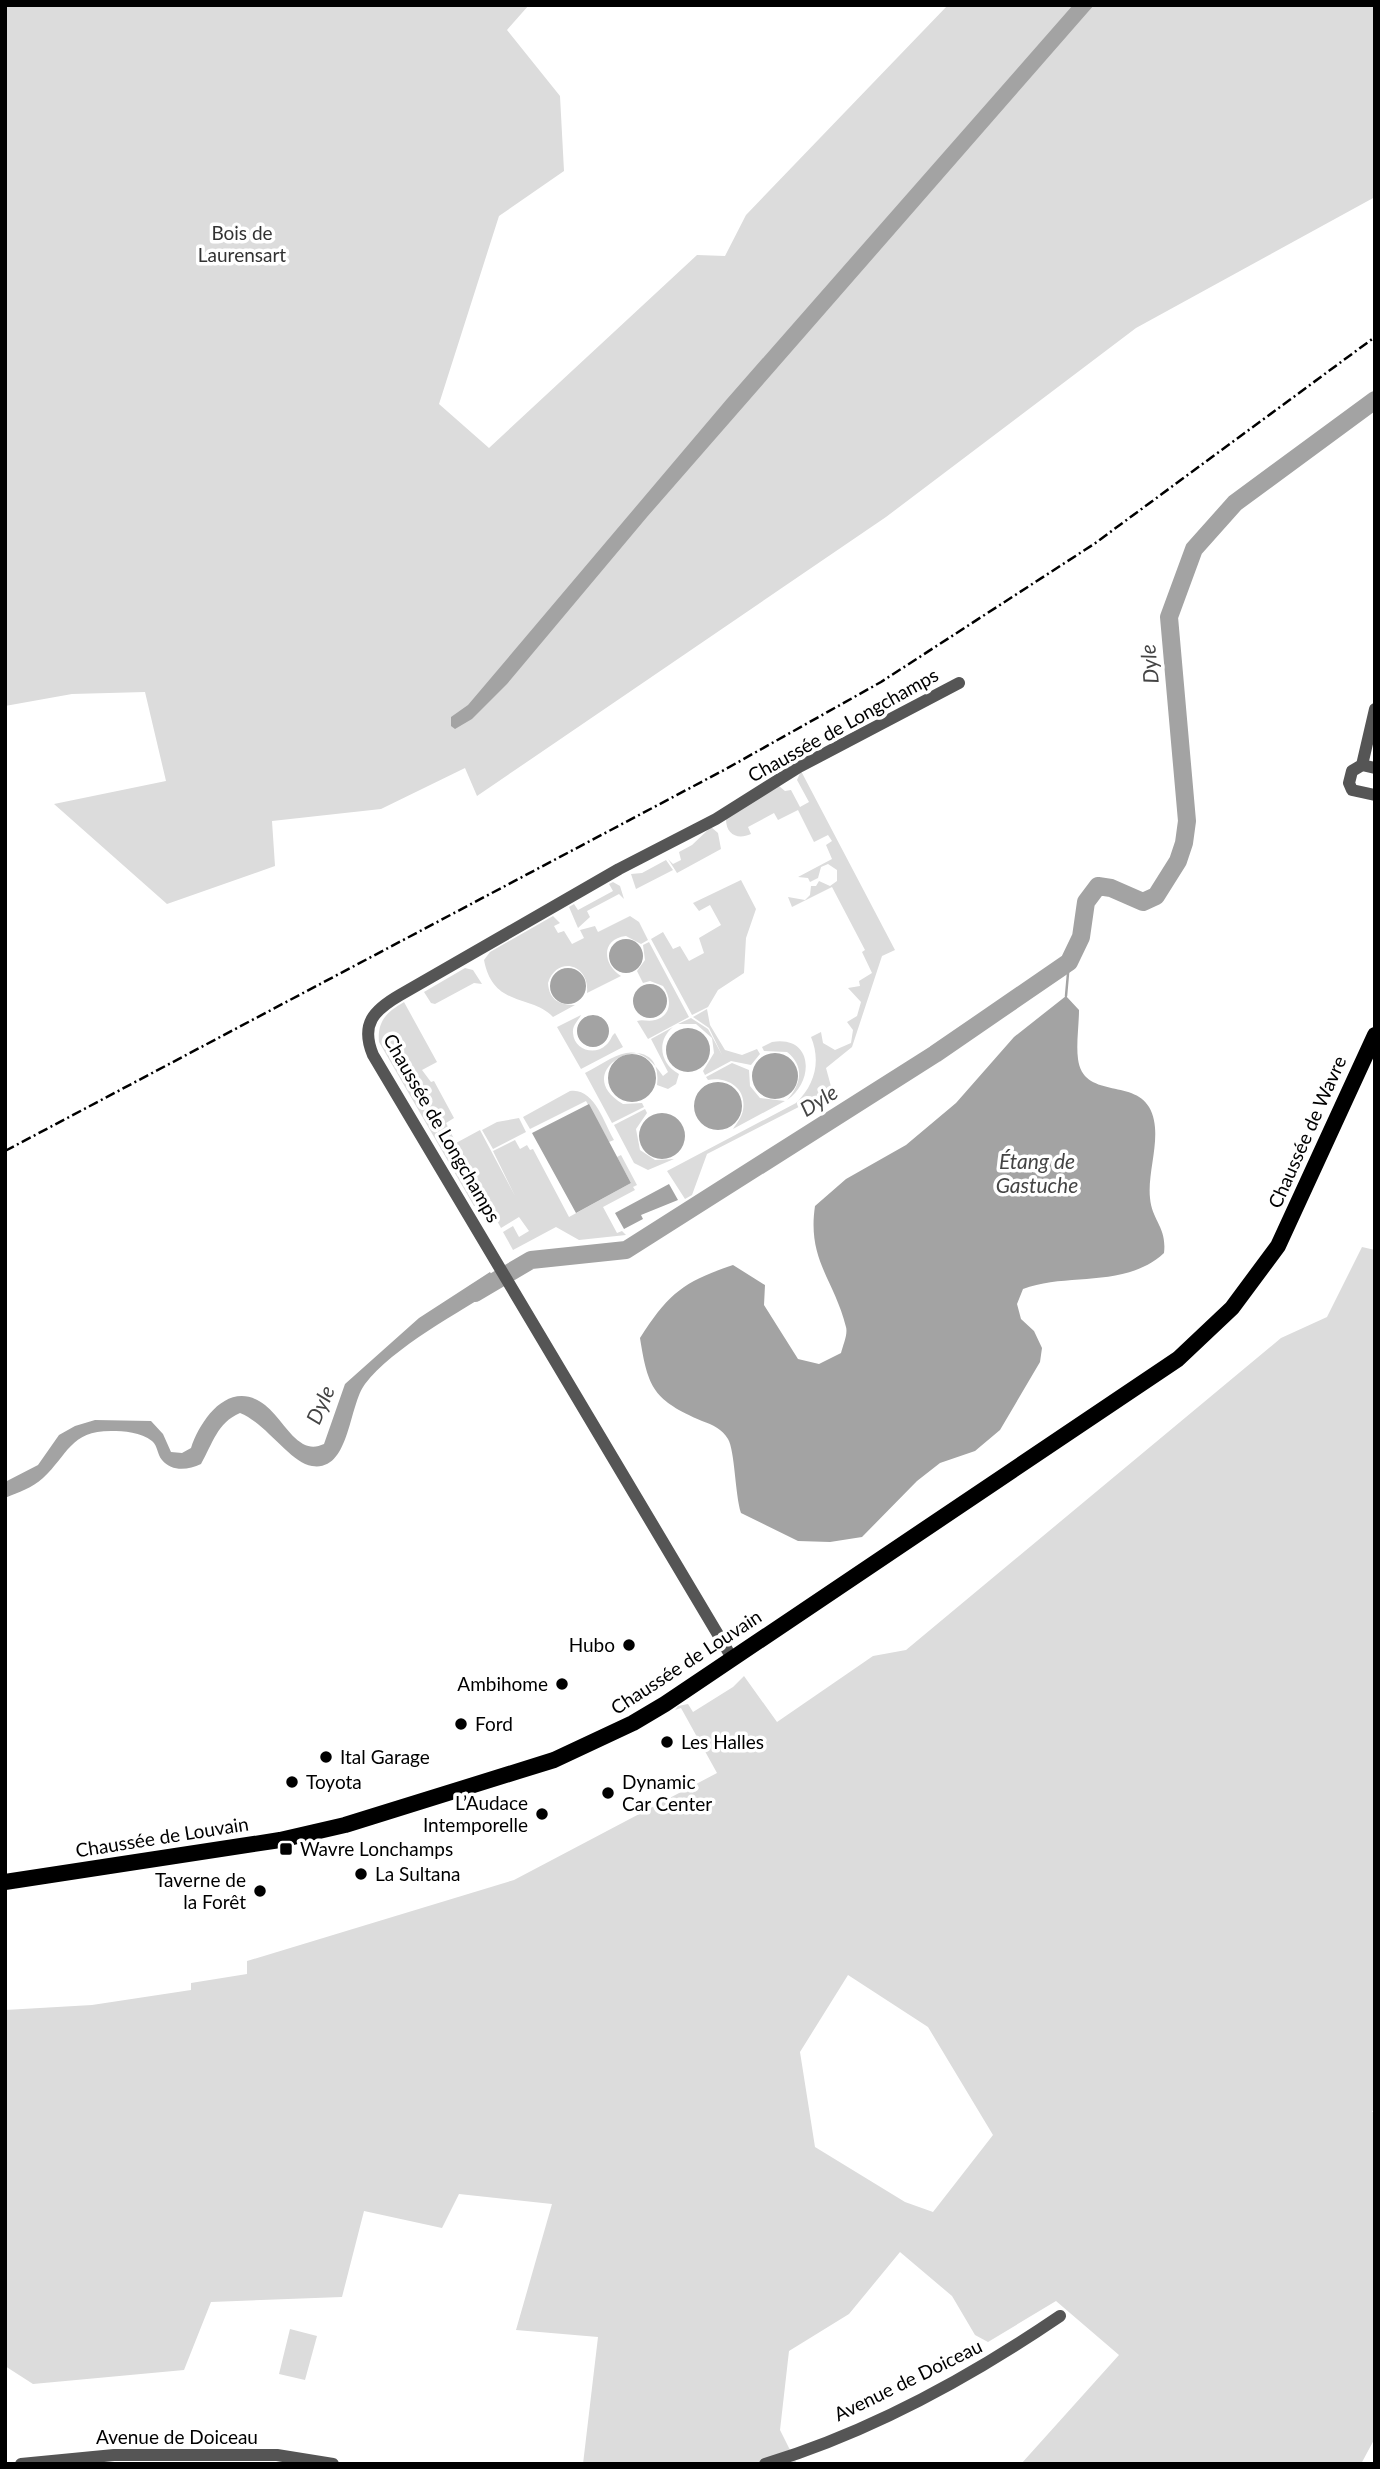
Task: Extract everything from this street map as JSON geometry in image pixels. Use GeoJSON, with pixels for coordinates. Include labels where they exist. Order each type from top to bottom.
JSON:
{"type":"FeatureCollection","features":[{"type":"Feature","properties":{"kind":"main road","name":"Chaussée de Wavre"},"geometry":{"type":"LineString","coordinates":[[1278,1246],[1375,1035]]}},
{"type":"Feature","properties":{"kind":"main road","name":"Chaussée de Louvain"},"geometry":{"type":"LineString","coordinates":[[5,1882],[280,1840],[423,1801],[576,1751],[650,1713],[1178,1359],[1232,1308],[1278,1246]]}},
{"type":"Feature","properties":{"kind":"street","name":"Chaussée de Longchamps"},"geometry":{"type":"LineString","coordinates":[[732,1658],[497,1265],[478,1226],[373,1055],[367,1032],[369,1021],[376,1010],[619,869],[716,819],[799,767],[959,683]]}},
{"type":"Feature","properties":{"kind":"street"},"geometry":{"type":"LineString","coordinates":[[1375,709],[1368,767],[1352,771],[1349,783],[1352,790],[1375,796]]}},
{"type":"Feature","properties":{"kind":"street","name":"Avenue de Doiceau"},"geometry":{"type":"LineString","coordinates":[[765,2464],[802,2453],[906,2407],[973,2372],[1060,2316]]}},
{"type":"Feature","properties":{"kind":"street","name":"Avenue de Doiceau"},"geometry":{"type":"LineString","coordinates":[[21,2464],[114,2455],[277,2455],[333,2464]]}},
{"type":"Feature","properties":{"kind":"green space","name":"Bois de Laurensart"},"geometry":{"type":"Polygon","coordinates":[[[5,5],[529,5],[507,30],[560,96],[564,171],[499,216],[439,404],[489,448],[697,255],[725,256],[746,215],[948,5],[1375,5],[1375,197],[1136,328],[886,517],[477,796],[465,768],[381,809],[272,821],[275,866],[167,904],[54,804],[166,781],[145,692],[72,694],[5,706],[5,5]]]}},
{"type":"Feature","properties":{"kind":"green space"},"geometry":{"type":"Polygon","coordinates":[[[801,771],[895,950],[882,956],[852,1047],[826,1068],[832,1090],[707,1154],[692,1195],[685,1199],[667,1171],[796,1103],[812,1081],[816,1064],[811,1037],[821,1032],[823,1043],[835,1050],[851,1043],[853,1030],[847,1022],[857,1016],[861,1002],[848,988],[860,986],[859,981],[872,973],[862,952],[865,950],[832,887],[792,907],[788,897],[805,900],[810,895],[811,886],[816,886],[819,881],[830,886],[837,881],[837,870],[828,864],[821,867],[818,878],[810,882],[808,878],[798,877],[832,859],[826,845],[832,841],[828,835],[814,842],[798,810],[778,820],[774,813],[748,827],[751,834],[746,836],[734,835],[728,829],[726,819],[779,786],[785,791],[791,790],[800,807],[809,802],[797,780],[801,771]]]}},
{"type":"Feature","properties":{"kind":"green space"},"geometry":{"type":"Polygon","coordinates":[[[711,827],[718,833],[721,849],[677,873],[668,859],[673,864],[681,860],[679,852],[692,845],[711,827]]]}},
{"type":"Feature","properties":{"kind":"green space"},"geometry":{"type":"Polygon","coordinates":[[[666,860],[673,870],[636,889],[631,874],[642,873],[666,860]]]}},
{"type":"Feature","properties":{"kind":"green space"},"geometry":{"type":"Polygon","coordinates":[[[741,880],[756,909],[746,938],[744,973],[718,990],[708,1007],[692,1015],[651,939],[663,932],[673,949],[680,946],[689,961],[704,953],[699,938],[721,925],[710,905],[699,911],[693,903],[741,880]]]}},
{"type":"Feature","properties":{"kind":"green space"},"geometry":{"type":"Polygon","coordinates":[[[613,882],[620,886],[624,899],[619,894],[587,911],[590,917],[578,928],[569,907],[574,904],[578,910],[613,891],[609,884],[613,882]]]}},
{"type":"Feature","properties":{"kind":"green space"},"geometry":{"type":"Polygon","coordinates":[[[553,916],[560,923],[554,926],[558,933],[564,931],[572,944],[584,938],[580,930],[595,926],[598,932],[630,916],[639,922],[648,940],[641,944],[626,936],[612,942],[608,947],[608,959],[621,976],[587,993],[587,983],[578,970],[565,966],[558,969],[548,983],[551,994],[561,1003],[575,1005],[553,1017],[495,986],[484,960],[490,952],[553,916]]]}},
{"type":"Feature","properties":{"kind":"green space"},"geometry":{"type":"Polygon","coordinates":[[[649,942],[689,1017],[648,1039],[637,1021],[661,1018],[669,1006],[663,986],[650,981],[643,983],[637,971],[645,960],[643,945],[649,942]]]}},
{"type":"Feature","properties":{"kind":"green space"},"geometry":{"type":"Polygon","coordinates":[[[465,968],[473,970],[482,984],[474,983],[435,1004],[431,1003],[424,992],[465,968]]]}},
{"type":"Feature","properties":{"kind":"green space"},"geometry":{"type":"Polygon","coordinates":[[[404,1002],[437,1062],[422,1070],[431,1082],[434,1081],[454,1118],[446,1123],[456,1143],[480,1130],[515,1196],[493,1151],[515,1140],[520,1149],[527,1145],[530,1150],[533,1149],[569,1217],[631,1183],[617,1157],[621,1155],[637,1185],[633,1187],[635,1190],[603,1207],[617,1233],[622,1231],[626,1235],[579,1240],[556,1227],[513,1250],[503,1232],[513,1226],[519,1237],[529,1231],[519,1217],[501,1228],[486,1201],[474,1206],[379,1042],[384,1018],[404,1002]]]}},
{"type":"Feature","properties":{"kind":"green space"},"geometry":{"type":"Polygon","coordinates":[[[707,1009],[710,1025],[725,1050],[742,1055],[757,1049],[760,1054],[751,1065],[731,1061],[705,1075],[703,1071],[714,1053],[712,1038],[696,1024],[678,1024],[691,1018],[708,1029],[722,1055],[709,1028],[693,1017],[707,1009]]]}},
{"type":"Feature","properties":{"kind":"green space"},"geometry":{"type":"Polygon","coordinates":[[[581,1015],[573,1030],[577,1044],[586,1050],[596,1050],[608,1043],[615,1033],[623,1047],[581,1069],[557,1027],[581,1015]]]}},
{"type":"Feature","properties":{"kind":"green space"},"geometry":{"type":"Polygon","coordinates":[[[673,1027],[664,1039],[662,1052],[668,1064],[679,1074],[676,1084],[668,1089],[657,1085],[655,1067],[663,1076],[668,1072],[651,1039],[673,1027]]]}},
{"type":"Feature","properties":{"kind":"green space"},"geometry":{"type":"Polygon","coordinates":[[[772,1042],[796,1045],[805,1061],[802,1082],[787,1100],[798,1083],[799,1070],[787,1052],[764,1051],[762,1047],[772,1042]]]}},
{"type":"Feature","properties":{"kind":"green space"},"geometry":{"type":"Polygon","coordinates":[[[634,1053],[620,1057],[610,1065],[604,1077],[608,1090],[623,1104],[642,1103],[644,1107],[612,1123],[585,1073],[618,1055],[634,1053]]]}},
{"type":"Feature","properties":{"kind":"green space"},"geometry":{"type":"Polygon","coordinates":[[[732,1063],[749,1070],[750,1086],[760,1098],[785,1101],[733,1129],[742,1113],[742,1095],[728,1082],[708,1080],[706,1077],[732,1063]]]}},
{"type":"Feature","properties":{"kind":"green space"},"geometry":{"type":"Polygon","coordinates":[[[570,1091],[578,1091],[592,1100],[614,1140],[609,1142],[586,1101],[530,1129],[523,1117],[570,1091]]]}},
{"type":"Feature","properties":{"kind":"green space"},"geometry":{"type":"Polygon","coordinates":[[[645,1109],[647,1113],[636,1129],[640,1150],[655,1160],[674,1159],[648,1170],[634,1163],[614,1125],[645,1109]]]}},
{"type":"Feature","properties":{"kind":"green space"},"geometry":{"type":"Polygon","coordinates":[[[519,1118],[526,1132],[493,1149],[482,1130],[497,1122],[519,1118]]]}},
{"type":"Feature","properties":{"kind":"green space"},"geometry":{"type":"Polygon","coordinates":[[[1362,1247],[1375,1250],[1375,2107],[1372,2112],[1375,2112],[1375,2438],[1361,2464],[1021,2464],[1119,2355],[1056,2301],[988,2342],[975,2335],[952,2296],[900,2252],[849,2314],[789,2351],[780,2430],[797,2464],[583,2464],[598,2337],[516,2330],[552,2204],[459,2194],[442,2228],[364,2211],[342,2297],[211,2302],[184,2370],[33,2384],[5,2366],[5,2010],[92,2005],[191,1990],[191,1983],[247,1974],[247,1961],[514,1880],[717,1773],[681,1708],[675,1710],[678,1706],[688,1704],[693,1712],[733,1687],[744,1676],[777,1722],[873,1656],[906,1650],[1281,1338],[1327,1317],[1362,1247]],[[848,1975],[800,2052],[815,2147],[905,2202],[933,2212],[993,2135],[928,2027],[848,1975]]]}},
{"type":"Feature","properties":{"kind":"green space"},"geometry":{"type":"Polygon","coordinates":[[[290,2329],[317,2336],[305,2380],[279,2374],[290,2329]]]}},
{"type":"Feature","properties":{"kind":"water"},"geometry":{"type":"Polygon","coordinates":[[[1073,5],[1094,5],[647,517],[507,684],[472,719],[455,729],[451,726],[451,717],[468,705],[727,399],[1073,5]]]}},
{"type":"Feature","properties":{"kind":"water"},"geometry":{"type":"Polygon","coordinates":[[[626,939],[638,944],[643,956],[638,968],[626,973],[614,968],[609,956],[614,944],[626,939]]]}},
{"type":"Feature","properties":{"kind":"water"},"geometry":{"type":"Polygon","coordinates":[[[568,968],[580,974],[586,986],[580,998],[568,1004],[556,998],[550,986],[556,974],[568,968]]]}},
{"type":"Feature","properties":{"kind":"water"},"geometry":{"type":"Polygon","coordinates":[[[650,984],[662,989],[667,1001],[662,1013],[650,1018],[638,1013],[633,1001],[638,989],[650,984]]]}},
{"type":"Feature","properties":{"kind":"water","name":"Étang de Gastuche"},"geometry":{"type":"Polygon","coordinates":[[[1066,996],[1079,1010],[1077,1053],[1082,1071],[1098,1084],[1132,1093],[1142,1099],[1153,1117],[1155,1140],[1150,1198],[1163,1237],[1164,1253],[1149,1264],[1114,1276],[1059,1281],[1023,1289],[1017,1304],[1021,1319],[1034,1331],[1042,1348],[1040,1362],[1000,1430],[975,1451],[940,1463],[917,1481],[862,1537],[830,1542],[798,1541],[741,1513],[728,1439],[717,1428],[673,1406],[656,1391],[646,1370],[640,1338],[660,1310],[679,1291],[701,1277],[733,1265],[765,1285],[764,1305],[798,1359],[819,1364],[841,1353],[846,1327],[818,1255],[814,1225],[815,1206],[846,1179],[906,1145],[956,1103],[1014,1037],[1066,996]]]}},
{"type":"Feature","properties":{"kind":"water"},"geometry":{"type":"Polygon","coordinates":[[[593,1015],[604,1020],[609,1031],[604,1042],[593,1047],[582,1042],[577,1031],[582,1020],[593,1015]]]}},
{"type":"Feature","properties":{"kind":"water"},"geometry":{"type":"Polygon","coordinates":[[[688,1028],[704,1034],[710,1050],[704,1066],[688,1072],[672,1066],[666,1050],[672,1034],[688,1028]]]}},
{"type":"Feature","properties":{"kind":"water"},"geometry":{"type":"Polygon","coordinates":[[[775,1053],[791,1060],[798,1076],[791,1092],[775,1099],[759,1092],[752,1076],[759,1060],[775,1053]]]}},
{"type":"Feature","properties":{"kind":"water"},"geometry":{"type":"Polygon","coordinates":[[[632,1054],[649,1061],[656,1078],[649,1095],[632,1102],[615,1095],[608,1078],[615,1061],[632,1054]]]}},
{"type":"Feature","properties":{"kind":"water"},"geometry":{"type":"Polygon","coordinates":[[[718,1082],[735,1089],[742,1106],[735,1123],[718,1130],[701,1123],[694,1106],[701,1089],[718,1082]]]}},
{"type":"Feature","properties":{"kind":"water"},"geometry":{"type":"Polygon","coordinates":[[[589,1104],[631,1183],[576,1213],[532,1133],[589,1104]]]}},
{"type":"Feature","properties":{"kind":"water"},"geometry":{"type":"Polygon","coordinates":[[[662,1113],[671,1114],[678,1120],[684,1127],[684,1145],[678,1152],[671,1158],[662,1159],[653,1158],[646,1152],[640,1145],[639,1136],[640,1127],[646,1120],[653,1114],[662,1113]]]}},
{"type":"Feature","properties":{"kind":"water"},"geometry":{"type":"Polygon","coordinates":[[[669,1184],[678,1200],[641,1215],[643,1219],[624,1229],[615,1213],[669,1184]]]}},
{"type":"Feature","properties":{"kind":"water"},"geometry":{"type":"Polygon","coordinates":[[[490,1272],[499,1287],[409,1344],[377,1370],[359,1394],[341,1449],[334,1459],[324,1465],[312,1466],[295,1458],[259,1425],[240,1413],[221,1428],[201,1464],[196,1466],[186,1469],[170,1467],[162,1460],[154,1443],[143,1436],[121,1431],[97,1432],[78,1440],[39,1481],[5,1498],[5,1482],[38,1465],[59,1435],[75,1426],[95,1420],[151,1421],[163,1434],[171,1452],[182,1453],[191,1448],[202,1425],[219,1405],[240,1396],[252,1398],[265,1405],[303,1444],[314,1447],[324,1444],[345,1384],[419,1318],[490,1272]]]}},
{"type":"Feature","properties":{"kind":"waterway","name":"Dyle"},"geometry":{"type":"LineString","coordinates":[[475,1293],[531,1260],[626,1250],[935,1054],[1069,962],[1081,937],[1086,902],[1098,886],[1111,888],[1143,902],[1156,896],[1178,861],[1187,821],[1169,617],[1194,549],[1235,503],[1375,400]]}},
{"type":"Feature","properties":{"kind":"waterway"},"geometry":{"type":"LineString","coordinates":[[1066,996],[1069,962]]}},
{"type":"Feature","properties":{"kind":"railway"},"geometry":{"type":"LineString","coordinates":[[5,1151],[724,770],[881,682],[1094,544],[1375,337]]}},
{"type":"Feature","properties":{"kind":"place","name":"Hubo"},"geometry":{"type":"Point","coordinates":[629,1645]}},
{"type":"Feature","properties":{"kind":"place","name":"Ambihome"},"geometry":{"type":"Point","coordinates":[562,1684]}},
{"type":"Feature","properties":{"kind":"place","name":"Ford"},"geometry":{"type":"Point","coordinates":[461,1724]}},
{"type":"Feature","properties":{"kind":"place","name":"Les Halles"},"geometry":{"type":"Point","coordinates":[667,1742]}},
{"type":"Feature","properties":{"kind":"place","name":"Ital Garage"},"geometry":{"type":"Point","coordinates":[326,1757]}},
{"type":"Feature","properties":{"kind":"place","name":"Toyota"},"geometry":{"type":"Point","coordinates":[292,1782]}},
{"type":"Feature","properties":{"kind":"place","name":"Dynamic Car Center"},"geometry":{"type":"Point","coordinates":[608,1793]}},
{"type":"Feature","properties":{"kind":"place","name":"L’Audace Intemporelle"},"geometry":{"type":"Point","coordinates":[542,1814]}},
{"type":"Feature","properties":{"kind":"place","name":"Wavre Lonchamps"},"geometry":{"type":"Point","coordinates":[286,1849]}},
{"type":"Feature","properties":{"kind":"place","name":"La Sultana"},"geometry":{"type":"Point","coordinates":[361,1874]}},
{"type":"Feature","properties":{"kind":"place","name":"Taverne de la Forêt"},"geometry":{"type":"Point","coordinates":[260,1891]}}]}
